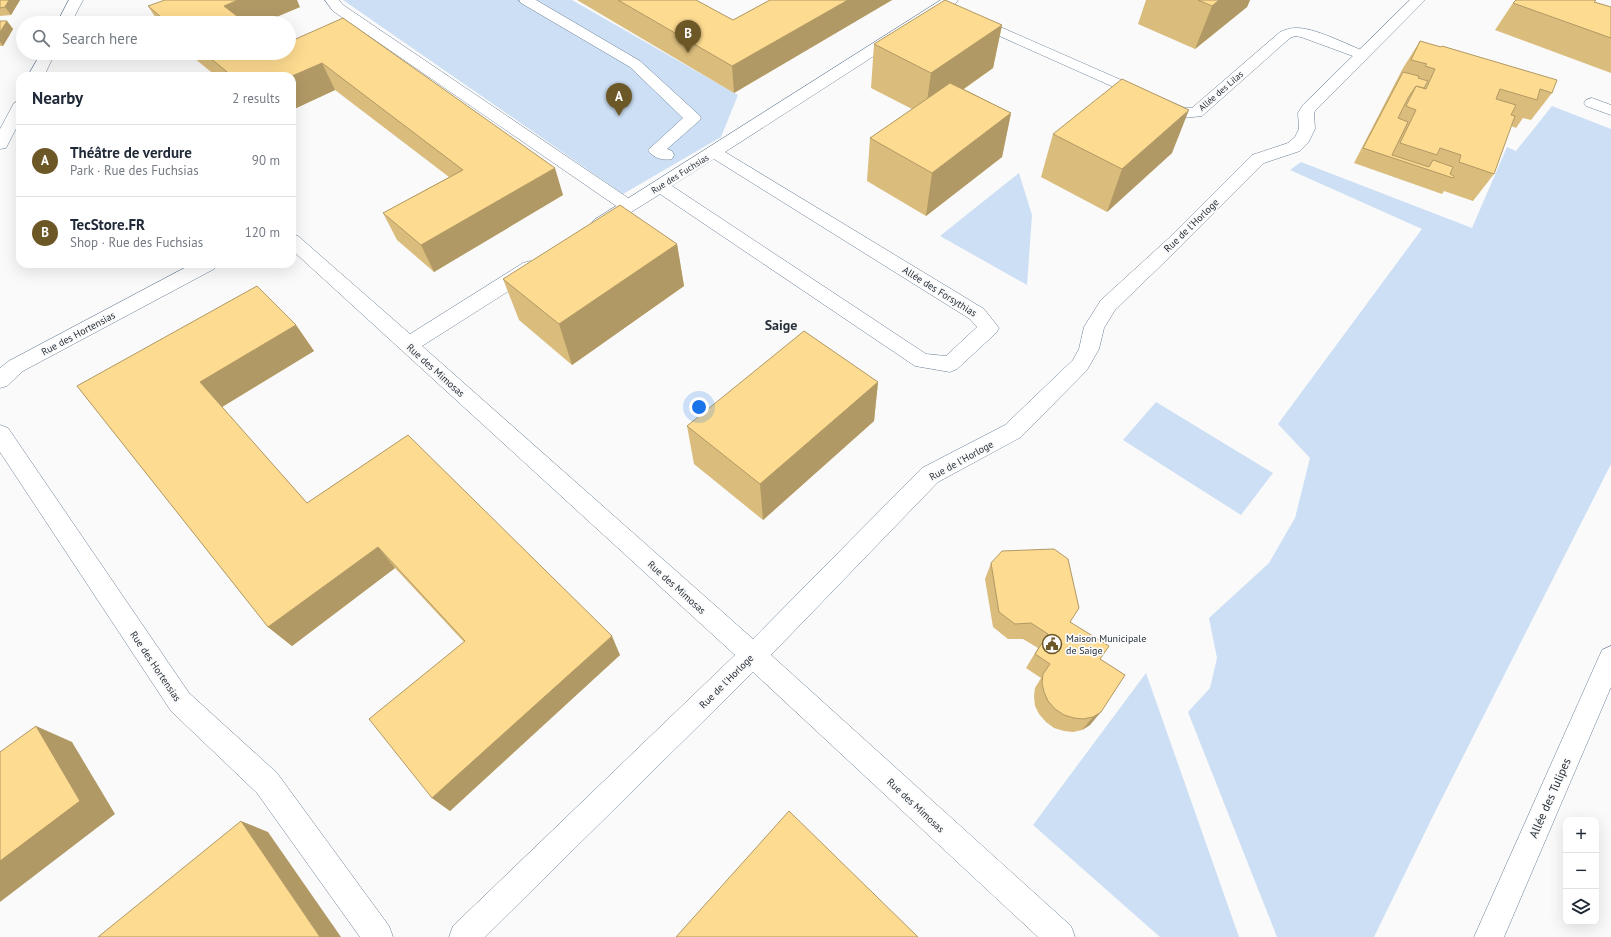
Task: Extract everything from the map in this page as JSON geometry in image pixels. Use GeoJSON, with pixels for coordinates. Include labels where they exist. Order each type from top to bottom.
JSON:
{"type":"FeatureCollection","features":[{"type":"Feature","properties":{"kind":"street"},"geometry":{"type":"LineString","coordinates":[[68,16],[76,0]]}},
{"type":"Feature","properties":{"kind":"street"},"geometry":{"type":"LineString","coordinates":[[332,0],[338,8],[628,206]]}},
{"type":"Feature","properties":{"kind":"street"},"geometry":{"type":"LineString","coordinates":[[526,0],[634,64],[693,118],[656,150],[666,155]]}},
{"type":"Feature","properties":{"kind":"street","name":"Rue de l'Horloge"},"geometry":{"type":"LineString","coordinates":[[464,937],[752,655],[930,475],[1013,431],[1080,365],[1089,349],[1094,327],[1108,305],[1175,242],[1258,159],[1294,147],[1302,139],[1307,129],[1306,120],[1309,108],[1418,0]]}},
{"type":"Feature","properties":{"kind":"street","name":"Rue des Fuchsias"},"geometry":{"type":"LineString","coordinates":[[589,231],[714,152],[953,7]]}},
{"type":"Feature","properties":{"kind":"street","name":"Allée des Lilas"},"geometry":{"type":"LineString","coordinates":[[953,7],[1184,113],[1190,114],[1196,113],[1285,35],[1294,32],[1304,33],[1361,55]]}},
{"type":"Feature","properties":{"kind":"street"},"geometry":{"type":"LineString","coordinates":[[38,72],[44,60]]}},
{"type":"Feature","properties":{"kind":"street"},"geometry":{"type":"LineString","coordinates":[[1592,103],[1611,110]]}},
{"type":"Feature","properties":{"kind":"street"},"geometry":{"type":"LineString","coordinates":[[0,144],[16,114]]}},
{"type":"Feature","properties":{"kind":"street","name":"Allée des Forsythias"},"geometry":{"type":"LineString","coordinates":[[660,186],[922,361],[950,364],[989,328],[977,314],[714,152]]}},
{"type":"Feature","properties":{"kind":"street","name":"Rue des Mimosas"},"geometry":{"type":"LineString","coordinates":[[296,244],[752,655],[1060,937]]}},
{"type":"Feature","properties":{"kind":"street"},"geometry":{"type":"LineString","coordinates":[[408,345],[542,261]]}},
{"type":"Feature","properties":{"kind":"street","name":"Rue des Hortensias"},"geometry":{"type":"LineString","coordinates":[[0,380],[16,366],[199,268]]}},
{"type":"Feature","properties":{"kind":"street","name":"Rue des Hortensias"},"geometry":{"type":"LineString","coordinates":[[0,434],[180,702],[267,783],[378,937]]}},
{"type":"Feature","properties":{"kind":"street","name":"Allée des Tulipes"},"geometry":{"type":"LineString","coordinates":[[1489,937],[1611,658]]}},
{"type":"Feature","properties":{"kind":"shaded area"},"geometry":{"type":"Polygon","coordinates":[[[343,0],[572,0],[738,95],[721,137],[623,194],[343,0]]]}},
{"type":"Feature","properties":{"kind":"shaded area"},"geometry":{"type":"Polygon","coordinates":[[[1552,106],[1611,129],[1611,464],[1433,816],[1374,937],[1277,937],[1188,712],[1210,688],[1217,658],[1209,618],[1269,563],[1295,518],[1310,458],[1278,424],[1422,229],[1290,170],[1301,162],[1472,228],[1507,147],[1516,151],[1552,106]]]}},
{"type":"Feature","properties":{"kind":"shaded area"},"geometry":{"type":"Polygon","coordinates":[[[1019,173],[1032,215],[1027,285],[940,236],[1019,173]]]}},
{"type":"Feature","properties":{"kind":"shaded area"},"geometry":{"type":"Polygon","coordinates":[[[1156,402],[1273,473],[1241,515],[1123,440],[1156,402]]]}},
{"type":"Feature","properties":{"kind":"shaded area"},"geometry":{"type":"Polygon","coordinates":[[[1146,673],[1239,937],[1160,937],[1033,825],[1146,673]]]}},
{"type":"Feature","properties":{"kind":"building"},"geometry":{"type":"Polygon","coordinates":[[[0,0],[9,0],[5,7],[0,8],[0,0]]]}},
{"type":"Feature","properties":{"kind":"building"},"geometry":{"type":"Polygon","coordinates":[[[165,0],[238,0],[224,6],[237,16],[160,16],[148,6],[165,0]]]}},
{"type":"Feature","properties":{"kind":"building"},"geometry":{"type":"Polygon","coordinates":[[[618,0],[696,0],[733,20],[770,0],[848,0],[732,66],[618,0]]]}},
{"type":"Feature","properties":{"kind":"building"},"geometry":{"type":"Polygon","coordinates":[[[945,0],[1002,25],[931,73],[874,44],[945,0]]]}},
{"type":"Feature","properties":{"kind":"building"},"geometry":{"type":"Polygon","coordinates":[[[1198,0],[1219,0],[1212,6],[1198,0]]]}},
{"type":"Feature","properties":{"kind":"building"},"geometry":{"type":"Polygon","coordinates":[[[1516,0],[1596,0],[1594,2],[1611,7],[1611,38],[1513,3],[1516,0]]]}},
{"type":"Feature","properties":{"kind":"building"},"geometry":{"type":"Polygon","coordinates":[[[343,18],[555,168],[421,245],[383,213],[463,170],[322,63],[296,74],[296,72],[227,72],[213,60],[296,60],[296,39],[343,18]]]}},
{"type":"Feature","properties":{"kind":"building"},"geometry":{"type":"Polygon","coordinates":[[[0,21],[7,21],[0,32],[0,21]]]}},
{"type":"Feature","properties":{"kind":"building"},"geometry":{"type":"Polygon","coordinates":[[[1420,41],[1442,46],[1557,80],[1552,93],[1540,89],[1537,100],[1500,89],[1496,99],[1516,105],[1511,115],[1515,116],[1494,174],[1459,162],[1461,155],[1440,148],[1437,155],[1400,143],[1416,110],[1406,106],[1416,86],[1426,89],[1435,69],[1425,66],[1427,64],[1411,60],[1420,41]]]}},
{"type":"Feature","properties":{"kind":"building"},"geometry":{"type":"Polygon","coordinates":[[[1403,72],[1419,76],[1418,78],[1428,81],[1424,88],[1416,86],[1398,118],[1408,122],[1392,155],[1429,167],[1433,160],[1453,167],[1450,174],[1454,176],[1453,178],[1363,148],[1403,72]]]}},
{"type":"Feature","properties":{"kind":"building"},"geometry":{"type":"Polygon","coordinates":[[[1122,79],[1189,110],[1122,169],[1053,134],[1122,79]]]}},
{"type":"Feature","properties":{"kind":"building"},"geometry":{"type":"Polygon","coordinates":[[[950,83],[1011,113],[932,173],[870,138],[950,83]]]}},
{"type":"Feature","properties":{"kind":"building"},"geometry":{"type":"Polygon","coordinates":[[[620,205],[677,244],[559,324],[503,279],[620,205]]]}},
{"type":"Feature","properties":{"kind":"building"},"geometry":{"type":"Polygon","coordinates":[[[257,286],[296,325],[200,382],[307,503],[408,435],[612,636],[432,798],[369,719],[465,641],[378,547],[268,627],[77,386],[257,286]]]}},
{"type":"Feature","properties":{"kind":"building"},"geometry":{"type":"Polygon","coordinates":[[[804,331],[878,382],[760,484],[687,426],[804,331]]]}},
{"type":"Feature","properties":{"kind":"building","name":"Maison Municipale de Saige"},"geometry":{"type":"Polygon","coordinates":[[[1054,549],[1068,559],[1079,608],[1070,622],[1109,646],[1100,659],[1125,675],[1101,712],[1093,717],[1083,719],[1074,718],[1064,715],[1055,709],[1048,701],[1042,683],[1043,674],[1050,664],[1035,654],[1048,634],[1031,623],[1015,624],[999,612],[991,563],[1002,551],[1054,549]]]}},
{"type":"Feature","properties":{"kind":"building"},"geometry":{"type":"Polygon","coordinates":[[[36,726],[80,801],[0,861],[0,752],[36,726]]]}},
{"type":"Feature","properties":{"kind":"building"},"geometry":{"type":"Polygon","coordinates":[[[789,811],[918,937],[676,937],[789,811]]]}},
{"type":"Feature","properties":{"kind":"building"},"geometry":{"type":"Polygon","coordinates":[[[241,821],[320,937],[98,937],[241,821]]]}},
{"type":"Feature","properties":{"kind":"place","name":"TecStore.FR"},"geometry":{"type":"Point","coordinates":[688,53]}},
{"type":"Feature","properties":{"kind":"place","name":"Théâtre de verdure"},"geometry":{"type":"Point","coordinates":[619,116]}},
{"type":"Feature","properties":{"kind":"place","name":"Maison Municipale de Saige"},"geometry":{"type":"Point","coordinates":[1052,644]}},
{"type":"Feature","properties":{"kind":"district","name":"Saige"},"geometry":{"type":"Point","coordinates":[781,325]}}]}
